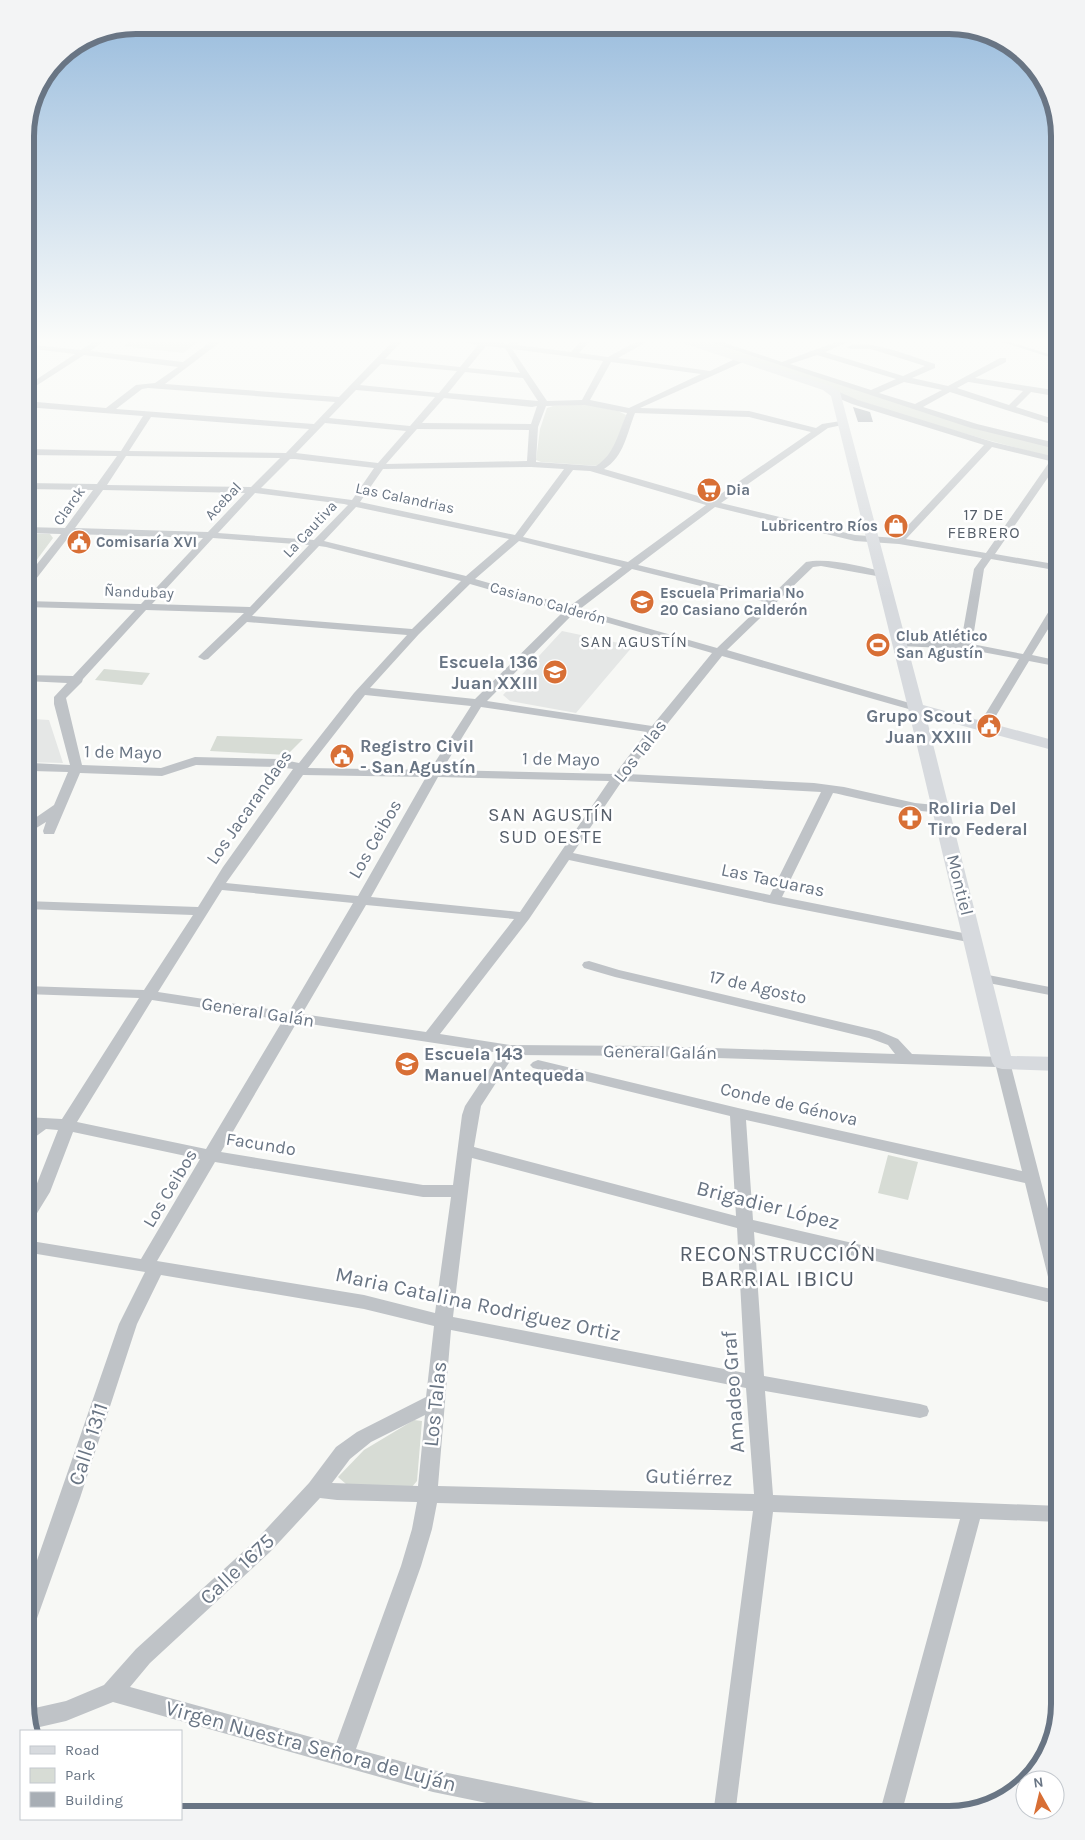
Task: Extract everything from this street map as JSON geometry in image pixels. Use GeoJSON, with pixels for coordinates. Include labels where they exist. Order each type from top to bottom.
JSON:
{"type":"FeatureCollection","features":[{"type":"Feature","properties":{"kind":"street","name":"Clarck"},"geometry":{"type":"LineString","coordinates":[[34,575],[70,531],[124,454],[141,426]]}},
{"type":"Feature","properties":{"kind":"street","name":"Acebal"},"geometry":{"type":"LineString","coordinates":[[76,768],[76,760],[59,701],[211,535],[317,426]]}},
{"type":"Feature","properties":{"kind":"street"},"geometry":{"type":"LineString","coordinates":[[363,426],[414,428],[534,427],[531,464]]}},
{"type":"Feature","properties":{"kind":"street"},"geometry":{"type":"LineString","coordinates":[[598,469],[606,464],[619,447],[627,426]]}},
{"type":"Feature","properties":{"kind":"street"},"geometry":{"type":"LineString","coordinates":[[800,426],[818,430]]}},
{"type":"Feature","properties":{"kind":"street","name":"Los Ceibos"},"geometry":{"type":"LineString","coordinates":[[151,1266],[211,1156],[362,900],[433,775],[478,703],[571,610],[628,566],[826,426]]}},
{"type":"Feature","properties":{"kind":"street","name":"Montiel"},"geometry":{"type":"LineString","coordinates":[[845,426],[1051,1255]]}},
{"type":"Feature","properties":{"kind":"street"},"geometry":{"type":"LineString","coordinates":[[932,426],[990,444],[1051,459]]}},
{"type":"Feature","properties":{"kind":"street"},"geometry":{"type":"LineString","coordinates":[[976,426],[1051,445]]}},
{"type":"Feature","properties":{"kind":"street","name":"La Cautiva"},"geometry":{"type":"LineString","coordinates":[[204,657],[319,543],[355,503],[380,466],[414,428]]}},
{"type":"Feature","properties":{"kind":"street"},"geometry":{"type":"LineString","coordinates":[[900,541],[990,444]]}},
{"type":"Feature","properties":{"kind":"street"},"geometry":{"type":"LineString","coordinates":[[34,452],[288,456],[380,466],[531,464],[598,469],[714,504],[855,538],[900,541],[1051,566]]}},
{"type":"Feature","properties":{"kind":"street","name":"Los Jacarandaes"},"geometry":{"type":"LineString","coordinates":[[34,1205],[42,1192],[67,1125],[217,886],[300,769],[362,690],[415,632],[468,580],[517,538],[570,466]]}},
{"type":"Feature","properties":{"kind":"street"},"geometry":{"type":"LineString","coordinates":[[966,646],[976,580],[981,565],[1051,470]]}},
{"type":"Feature","properties":{"kind":"street","name":"Las Calandrias"},"geometry":{"type":"LineString","coordinates":[[34,486],[254,490],[355,503],[517,538],[771,600]]}},
{"type":"Feature","properties":{"kind":"street","name":"Casiano Calderón"},"geometry":{"type":"LineString","coordinates":[[34,530],[211,535],[319,543],[468,580],[916,708],[1051,745]]}},
{"type":"Feature","properties":{"kind":"street","name":"Los Talas"},"geometry":{"type":"LineString","coordinates":[[429,1038],[524,916],[619,778],[655,730],[719,652],[806,566],[814,563],[882,574]]}},
{"type":"Feature","properties":{"kind":"street","name":"Ñandubay"},"geometry":{"type":"LineString","coordinates":[[34,604],[253,610]]}},
{"type":"Feature","properties":{"kind":"street"},"geometry":{"type":"LineString","coordinates":[[244,619],[415,632]]}},
{"type":"Feature","properties":{"kind":"street"},"geometry":{"type":"LineString","coordinates":[[984,726],[1026,658],[1051,624]]}},
{"type":"Feature","properties":{"kind":"street"},"geometry":{"type":"LineString","coordinates":[[900,643],[966,646],[1051,662]]}},
{"type":"Feature","properties":{"kind":"street"},"geometry":{"type":"LineString","coordinates":[[34,678],[78,680]]}},
{"type":"Feature","properties":{"kind":"street"},"geometry":{"type":"LineString","coordinates":[[362,690],[478,703],[655,730]]}},
{"type":"Feature","properties":{"kind":"street","name":"1 de Mayo"},"geometry":{"type":"LineString","coordinates":[[34,767],[167,771],[195,761],[279,763],[300,769],[433,775],[619,778],[829,789],[914,807],[941,809]]}},
{"type":"Feature","properties":{"kind":"street"},"geometry":{"type":"LineString","coordinates":[[49,831],[76,768]]}},
{"type":"Feature","properties":{"kind":"street"},"geometry":{"type":"LineString","coordinates":[[774,900],[829,789]]}},
{"type":"Feature","properties":{"kind":"street"},"geometry":{"type":"LineString","coordinates":[[34,825],[59,807]]}},
{"type":"Feature","properties":{"kind":"street","name":"Las Tacuaras"},"geometry":{"type":"LineString","coordinates":[[566,855],[774,900],[973,939]]}},
{"type":"Feature","properties":{"kind":"street"},"geometry":{"type":"LineString","coordinates":[[217,886],[524,916]]}},
{"type":"Feature","properties":{"kind":"street"},"geometry":{"type":"LineString","coordinates":[[34,905],[202,911]]}},
{"type":"Feature","properties":{"kind":"street","name":"17 de Agosto"},"geometry":{"type":"LineString","coordinates":[[589,964],[615,973],[874,1034],[892,1042],[909,1060]]}},
{"type":"Feature","properties":{"kind":"street"},"geometry":{"type":"LineString","coordinates":[[982,978],[1051,991]]}},
{"type":"Feature","properties":{"kind":"street","name":"General Galán"},"geometry":{"type":"LineString","coordinates":[[34,990],[125,992],[149,995],[510,1050],[653,1051],[1051,1064]]}},
{"type":"Feature","properties":{"kind":"street","name":"Los Talas"},"geometry":{"type":"LineString","coordinates":[[342,1757],[402,1590],[426,1515],[443,1322],[473,1106],[510,1050]]}},
{"type":"Feature","properties":{"kind":"street","name":"Conde de Génova"},"geometry":{"type":"LineString","coordinates":[[538,1065],[738,1113],[1031,1179]]}},
{"type":"Feature","properties":{"kind":"street","name":"Amadeo Graf"},"geometry":{"type":"LineString","coordinates":[[725,1806],[764,1503],[754,1382],[738,1113]]}},
{"type":"Feature","properties":{"kind":"street","name":"Facundo"},"geometry":{"type":"LineString","coordinates":[[34,1122],[67,1125],[211,1156],[423,1191],[461,1191]]}},
{"type":"Feature","properties":{"kind":"street"},"geometry":{"type":"LineString","coordinates":[[34,1130],[43,1123]]}},
{"type":"Feature","properties":{"kind":"street","name":"Brigadier López"},"geometry":{"type":"LineString","coordinates":[[466,1151],[745,1224],[1051,1296]]}},
{"type":"Feature","properties":{"kind":"street","name":"Maria Catalina Rodriguez Ortiz"},"geometry":{"type":"LineString","coordinates":[[34,1247],[364,1302],[443,1322],[754,1382],[920,1411]]}},
{"type":"Feature","properties":{"kind":"street","name":"Calle 1311"},"geometry":{"type":"LineString","coordinates":[[34,1599],[70,1498],[123,1337],[151,1266]]}},
{"type":"Feature","properties":{"kind":"street","name":"Calle 1675"},"geometry":{"type":"LineString","coordinates":[[35,1718],[66,1711],[97,1700],[112,1692],[143,1656],[263,1546],[316,1489],[343,1453],[354,1444],[436,1401]]}},
{"type":"Feature","properties":{"kind":"street","name":"Gutiérrez"},"geometry":{"type":"LineString","coordinates":[[316,1489],[337,1492],[764,1503],[1051,1514]]}},
{"type":"Feature","properties":{"kind":"street"},"geometry":{"type":"LineString","coordinates":[[892,1806],[972,1510]]}},
{"type":"Feature","properties":{"kind":"street","name":"Virgen Nuestra Señora de Luján"},"geometry":{"type":"LineString","coordinates":[[112,1692],[433,1781],[555,1806]]}},
{"type":"Feature","properties":{"kind":"shaded area"},"geometry":{"type":"Polygon","coordinates":[[[562,631],[633,646],[576,713],[510,701],[503,695],[562,631]]]}},
{"type":"Feature","properties":{"kind":"shaded area"},"geometry":{"type":"Polygon","coordinates":[[[34,719],[49,720],[63,763],[34,762],[34,719]]]}},
{"type":"Feature","properties":{"kind":"green space"},"geometry":{"type":"Polygon","coordinates":[[[541,426],[622,426],[615,447],[599,466],[541,462],[536,460],[541,426]]]}},
{"type":"Feature","properties":{"kind":"green space"},"geometry":{"type":"Polygon","coordinates":[[[939,426],[980,426],[1051,446],[1051,457],[1012,447],[939,426]]]}},
{"type":"Feature","properties":{"kind":"green space"},"geometry":{"type":"Polygon","coordinates":[[[34,534],[50,534],[53,538],[34,564],[34,534]]]}},
{"type":"Feature","properties":{"kind":"green space"},"geometry":{"type":"Polygon","coordinates":[[[104,669],[150,673],[142,685],[95,680],[104,669]]]}},
{"type":"Feature","properties":{"kind":"green space"},"geometry":{"type":"Polygon","coordinates":[[[217,736],[303,739],[287,755],[210,751],[217,736]]]}},
{"type":"Feature","properties":{"kind":"green space"},"geometry":{"type":"Polygon","coordinates":[[[888,1155],[918,1162],[908,1200],[878,1193],[888,1155]]]}},
{"type":"Feature","properties":{"kind":"green space"},"geometry":{"type":"Polygon","coordinates":[[[414,1420],[422,1421],[417,1481],[411,1488],[346,1484],[338,1477],[364,1450],[414,1420]]]}},
{"type":"Feature","properties":{"kind":"place","name":"Dia"},"geometry":{"type":"Point","coordinates":[709,490]}},
{"type":"Feature","properties":{"kind":"place","name":"Lubricentro Ríos"},"geometry":{"type":"Point","coordinates":[896,526]}},
{"type":"Feature","properties":{"kind":"place","name":"Comisaría XVI"},"geometry":{"type":"Point","coordinates":[79,542]}},
{"type":"Feature","properties":{"kind":"place","name":"Escuela Primaria Nº 20 Casiano Calderón"},"geometry":{"type":"Point","coordinates":[642,602]}},
{"type":"Feature","properties":{"kind":"place","name":"Club Atlético San Agustín"},"geometry":{"type":"Point","coordinates":[878,645]}},
{"type":"Feature","properties":{"kind":"place","name":"Escuela 136 Juan XXIII"},"geometry":{"type":"Point","coordinates":[555,672]}},
{"type":"Feature","properties":{"kind":"place","name":"Grupo Scout Juan XXIII"},"geometry":{"type":"Point","coordinates":[989,726]}},
{"type":"Feature","properties":{"kind":"place","name":"Registro Civil - San Agustín"},"geometry":{"type":"Point","coordinates":[342,756]}},
{"type":"Feature","properties":{"kind":"place","name":"Roliria Del Tiro Federal"},"geometry":{"type":"Point","coordinates":[910,818]}},
{"type":"Feature","properties":{"kind":"place","name":"Escuela 143 Manuel Antequeda"},"geometry":{"type":"Point","coordinates":[407,1064]}},
{"type":"Feature","properties":{"kind":"district","name":"17 DE FEBRERO"},"geometry":{"type":"Point","coordinates":[984,523]}},
{"type":"Feature","properties":{"kind":"district","name":"SAN AGUSTÍN"},"geometry":{"type":"Point","coordinates":[634,641]}},
{"type":"Feature","properties":{"kind":"district","name":"SAN AGUSTÍN SUD OESTE"},"geometry":{"type":"Point","coordinates":[551,826]}},
{"type":"Feature","properties":{"kind":"district","name":"RECONSTRUCCIÓN BARRIAL IBICU"},"geometry":{"type":"Point","coordinates":[778,1266]}}]}
